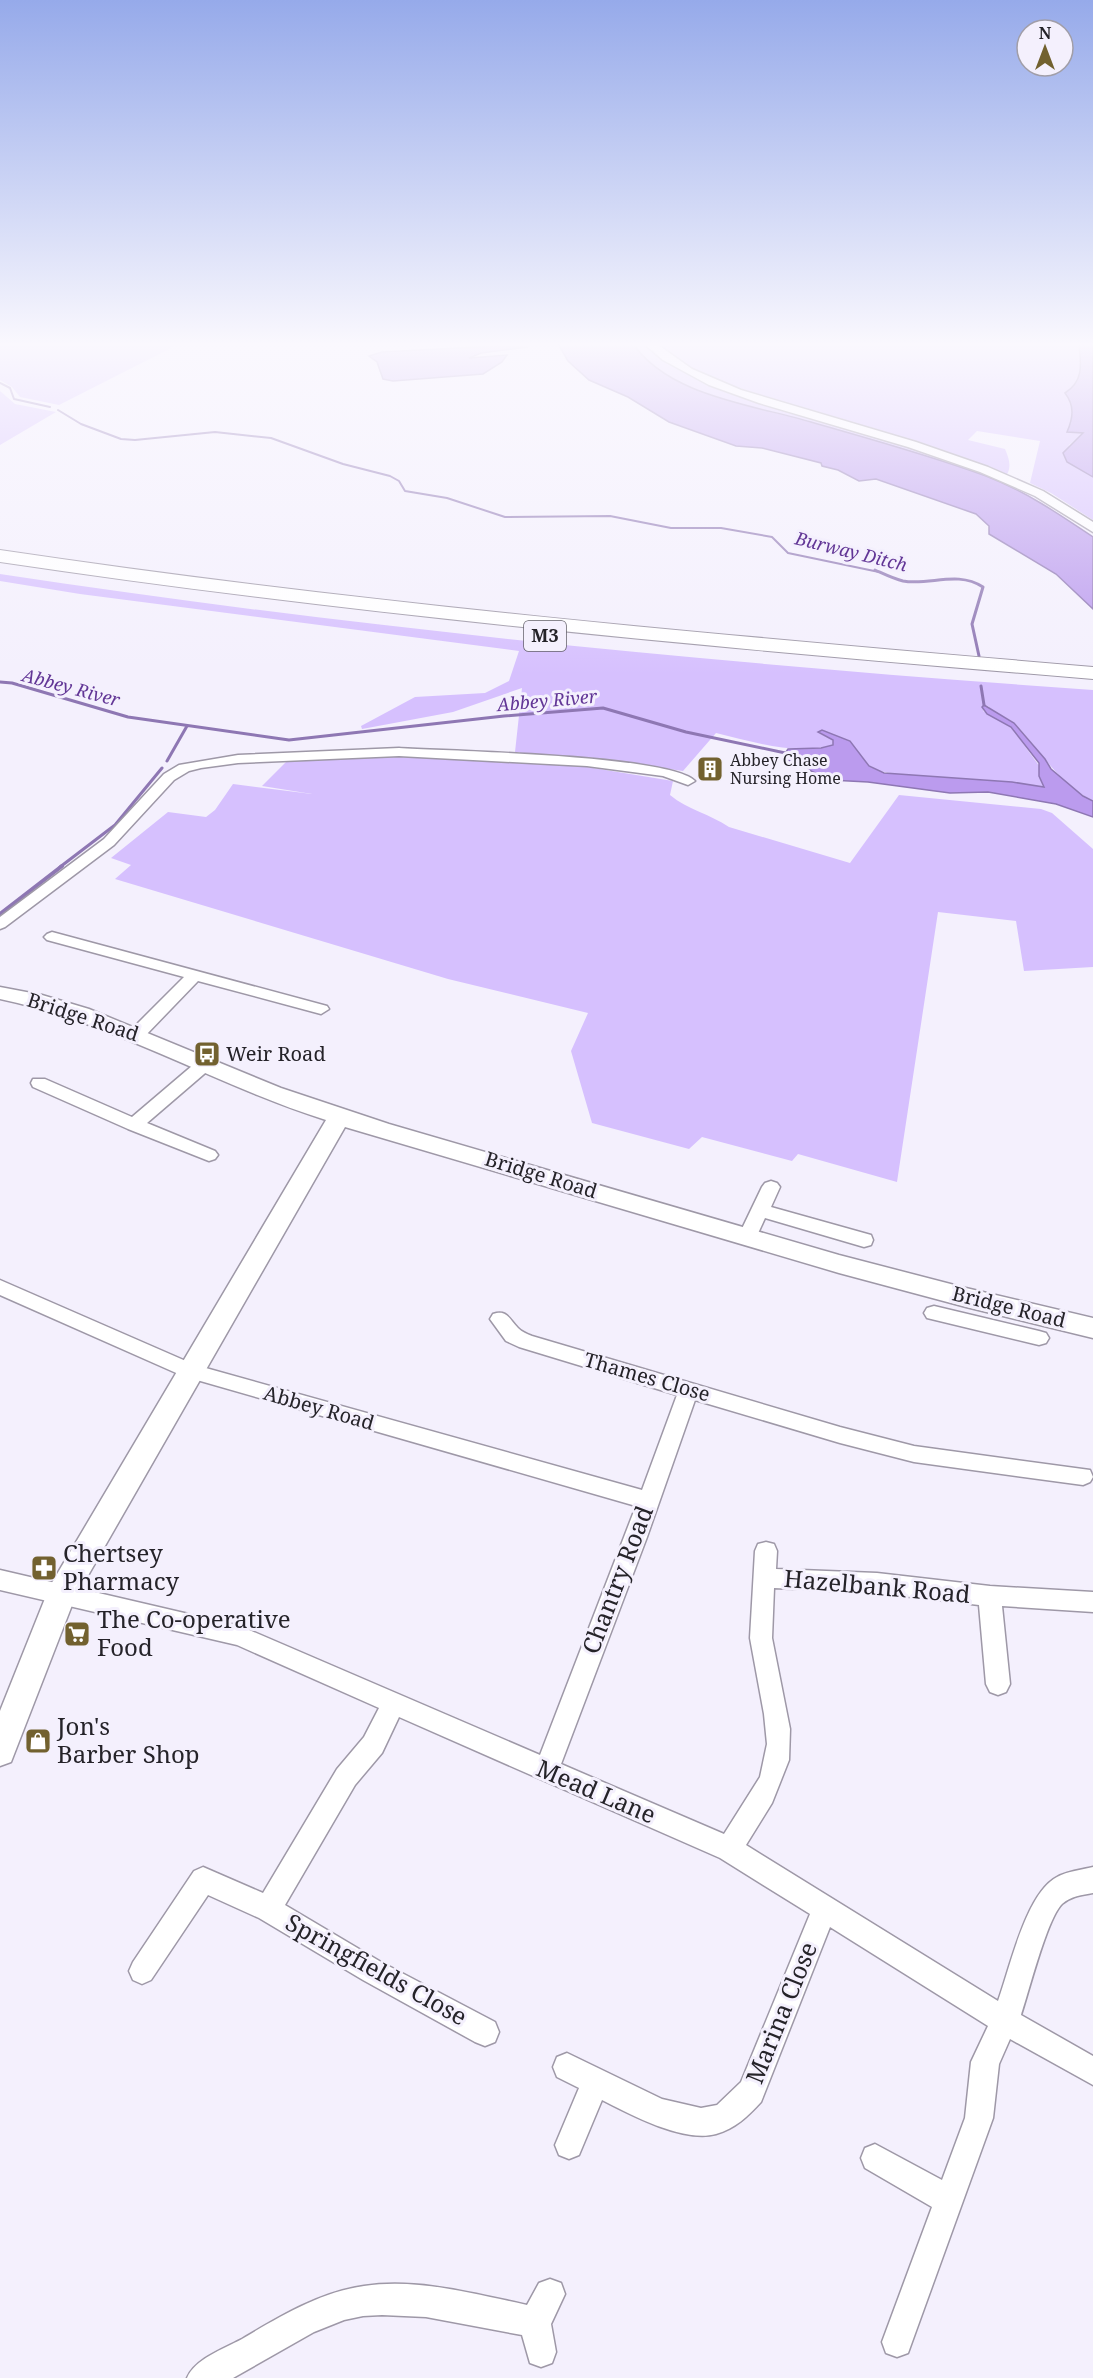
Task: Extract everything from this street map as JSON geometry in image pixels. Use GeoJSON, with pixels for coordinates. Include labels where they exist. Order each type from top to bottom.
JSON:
{"type":"FeatureCollection","features":[{"type":"Feature","properties":{"kind":"highway","name":"M3"},"geometry":{"type":"LineString","coordinates":[[0,556],[174,581],[452,613],[1093,677]]}},
{"type":"Feature","properties":{"kind":"highway","name":"M3"},"geometry":{"type":"LineString","coordinates":[[0,569],[216,599],[434,624],[835,663],[1093,677]]}},
{"type":"Feature","properties":{"kind":"main road","name":"Bridge Road"},"geometry":{"type":"LineString","coordinates":[[0,993],[65,1007],[138,1033],[282,1098],[340,1116],[747,1237],[995,1316],[1093,1328]]}},
{"type":"Feature","properties":{"kind":"main road"},"geometry":{"type":"LineString","coordinates":[[0,1751],[61,1595],[340,1116]]}},
{"type":"Feature","properties":{"kind":"street"},"geometry":{"type":"LineString","coordinates":[[934,453],[1012,481],[1057,504],[1093,528]]}},
{"type":"Feature","properties":{"kind":"street"},"geometry":{"type":"LineString","coordinates":[[0,924],[109,842],[169,777],[184,768],[201,764],[238,759],[399,752],[587,762],[666,772],[688,781]]}},
{"type":"Feature","properties":{"kind":"street"},"geometry":{"type":"LineString","coordinates":[[53,936],[321,1009]]}},
{"type":"Feature","properties":{"kind":"street"},"geometry":{"type":"LineString","coordinates":[[138,1033],[195,975]]}},
{"type":"Feature","properties":{"kind":"street"},"geometry":{"type":"LineString","coordinates":[[134,1125],[206,1064]]}},
{"type":"Feature","properties":{"kind":"street"},"geometry":{"type":"LineString","coordinates":[[39,1083],[209,1155]]}},
{"type":"Feature","properties":{"kind":"street"},"geometry":{"type":"LineString","coordinates":[[747,1237],[771,1187]]}},
{"type":"Feature","properties":{"kind":"street"},"geometry":{"type":"LineString","coordinates":[[760,1210],[864,1240]]}},
{"type":"Feature","properties":{"kind":"street","name":"Abbey Road"},"geometry":{"type":"LineString","coordinates":[[0,1287],[190,1371],[648,1500]]}},
{"type":"Feature","properties":{"kind":"street"},"geometry":{"type":"LineString","coordinates":[[934,1313],[995,1316],[1039,1338]]}},
{"type":"Feature","properties":{"kind":"street","name":"Thames Close"},"geometry":{"type":"LineString","coordinates":[[500,1319],[513,1336],[526,1342],[689,1389],[804,1417],[914,1454],[1082,1477]]}},
{"type":"Feature","properties":{"kind":"street","name":"Chantry Road"},"geometry":{"type":"LineString","coordinates":[[546,1770],[636,1537],[689,1389]]}},
{"type":"Feature","properties":{"kind":"street","name":"Hazelbank Road"},"geometry":{"type":"LineString","coordinates":[[729,1849],[766,1789],[777,1762],[779,1735],[775,1703],[765,1669],[761,1639],[766,1551]]}},
{"type":"Feature","properties":{"kind":"street","name":"Hazelbank Road"},"geometry":{"type":"LineString","coordinates":[[764,1578],[877,1583],[990,1596],[1093,1602]]}},
{"type":"Feature","properties":{"kind":"street","name":"Mead Lane"},"geometry":{"type":"LineString","coordinates":[[0,1580],[240,1636],[729,1849],[1005,2021],[1093,2071]]}},
{"type":"Feature","properties":{"kind":"street","name":"Hazelbank Road"},"geometry":{"type":"LineString","coordinates":[[990,1596],[998,1684]]}},
{"type":"Feature","properties":{"kind":"street","name":"Springfields Close"},"geometry":{"type":"LineString","coordinates":[[268,1909],[346,1777],[373,1745],[393,1704]]}},
{"type":"Feature","properties":{"kind":"street","name":"Springfields Close"},"geometry":{"type":"LineString","coordinates":[[142,1971],[203,1880],[268,1909],[372,1971],[485,2031]]}},
{"type":"Feature","properties":{"kind":"street"},"geometry":{"type":"LineString","coordinates":[[897,2342],[979,2118],[985,2062],[1005,2021],[1040,1922],[1052,1896],[1065,1886],[1093,1880]]}},
{"type":"Feature","properties":{"kind":"street","name":"Marina Close"},"geometry":{"type":"LineString","coordinates":[[567,2067],[659,2112],[692,2121],[714,2121],[733,2112],[751,2092],[825,1908]]}},
{"type":"Feature","properties":{"kind":"street"},"geometry":{"type":"LineString","coordinates":[[569,2145],[596,2082]]}},
{"type":"Feature","properties":{"kind":"street"},"geometry":{"type":"LineString","coordinates":[[875,2158],[949,2200]]}},
{"type":"Feature","properties":{"kind":"street"},"geometry":{"type":"LineString","coordinates":[[541,2352],[535,2322],[550,2294]]}},
{"type":"Feature","properties":{"kind":"street"},"geometry":{"type":"LineString","coordinates":[[203,2378],[322,2313],[363,2301],[396,2300],[462,2307],[535,2322]]}},
{"type":"Feature","properties":{"kind":"shaded area"},"geometry":{"type":"Polygon","coordinates":[[[782,453],[917,453],[986,476],[1028,496],[1093,537],[1093,609],[1056,574],[989,534],[989,526],[976,514],[876,479],[859,481],[838,470],[822,466],[821,463],[782,453]]]}},
{"type":"Feature","properties":{"kind":"shaded area"},"geometry":{"type":"Polygon","coordinates":[[[914,453],[1006,453],[1009,467],[1001,482],[914,453]]]}},
{"type":"Feature","properties":{"kind":"shaded area"},"geometry":{"type":"Polygon","coordinates":[[[1037,453],[1068,453],[1067,462],[1093,477],[1093,520],[1051,493],[1030,483],[1037,453]]]}},
{"type":"Feature","properties":{"kind":"shaded area"},"geometry":{"type":"Polygon","coordinates":[[[1063,453],[1093,453],[1093,477],[1067,462],[1063,453]]]}},
{"type":"Feature","properties":{"kind":"shaded area"},"geometry":{"type":"Polygon","coordinates":[[[0,574],[272,612],[545,643],[819,669],[1093,690],[1093,801],[1069,785],[1014,723],[993,712],[988,706],[983,711],[1011,727],[1040,767],[1045,788],[1012,782],[907,776],[874,770],[862,759],[850,741],[819,733],[833,740],[833,745],[804,749],[789,748],[760,744],[716,733],[683,771],[594,758],[520,754],[520,752],[515,752],[522,688],[453,712],[362,729],[361,726],[415,697],[485,693],[509,681],[519,651],[80,594],[0,581],[0,574]]]}},
{"type":"Feature","properties":{"kind":"shaded area"},"geometry":{"type":"Polygon","coordinates":[[[984,705],[1014,723],[1051,769],[1083,796],[1093,801],[1093,817],[1056,804],[988,792],[950,793],[868,782],[830,780],[788,760],[784,755],[788,749],[821,748],[833,745],[833,740],[818,732],[822,730],[850,741],[869,766],[884,773],[1012,782],[1044,787],[1039,776],[1039,763],[1011,727],[987,714],[982,707],[984,705]]]}},
{"type":"Feature","properties":{"kind":"shaded area"},"geometry":{"type":"Polygon","coordinates":[[[402,755],[587,767],[673,781],[670,795],[729,827],[850,863],[899,795],[1041,809],[1052,813],[1093,849],[1093,967],[1024,971],[1016,921],[938,912],[897,1182],[798,1154],[792,1161],[702,1137],[689,1149],[592,1123],[571,1051],[588,1013],[448,979],[115,879],[131,865],[111,858],[168,812],[206,817],[215,810],[233,784],[312,794],[262,786],[287,761],[402,755]]]}},
{"type":"Feature","properties":{"kind":"waterway","name":"Burway Ditch"},"geometry":{"type":"LineString","coordinates":[[312,453],[343,464],[390,476],[399,481],[405,491],[447,498],[505,517],[610,516],[671,528],[721,528],[772,537],[788,553],[879,572]]}},
{"type":"Feature","properties":{"kind":"waterway","name":"Burway Ditch"},"geometry":{"type":"LineString","coordinates":[[875,570],[903,581],[953,579],[973,582],[983,587],[972,624],[979,656]]}},
{"type":"Feature","properties":{"kind":"waterway","name":"Abbey River"},"geometry":{"type":"LineString","coordinates":[[0,682],[12,683],[128,717],[289,740],[504,716],[603,708],[686,732],[790,754]]}},
{"type":"Feature","properties":{"kind":"waterway","name":"Burway Ditch"},"geometry":{"type":"LineString","coordinates":[[981,686],[984,705]]}},
{"type":"Feature","properties":{"kind":"waterway"},"geometry":{"type":"LineString","coordinates":[[167,761],[187,726]]}},
{"type":"Feature","properties":{"kind":"waterway"},"geometry":{"type":"LineString","coordinates":[[60,867],[115,825],[162,768]]}},
{"type":"Feature","properties":{"kind":"waterway"},"geometry":{"type":"LineString","coordinates":[[0,914],[62,866]]}},
{"type":"Feature","properties":{"kind":"place","name":"Abbey Chase Nursing Home"},"geometry":{"type":"Point","coordinates":[710,769]}},
{"type":"Feature","properties":{"kind":"place","name":"Weir Road"},"geometry":{"type":"Point","coordinates":[207,1054]}},
{"type":"Feature","properties":{"kind":"place","name":"Chertsey Pharmacy"},"geometry":{"type":"Point","coordinates":[44,1568]}},
{"type":"Feature","properties":{"kind":"place","name":"The Co-operative Food"},"geometry":{"type":"Point","coordinates":[77,1634]}},
{"type":"Feature","properties":{"kind":"place","name":"Jon's Barber Shop"},"geometry":{"type":"Point","coordinates":[38,1741]}}]}
